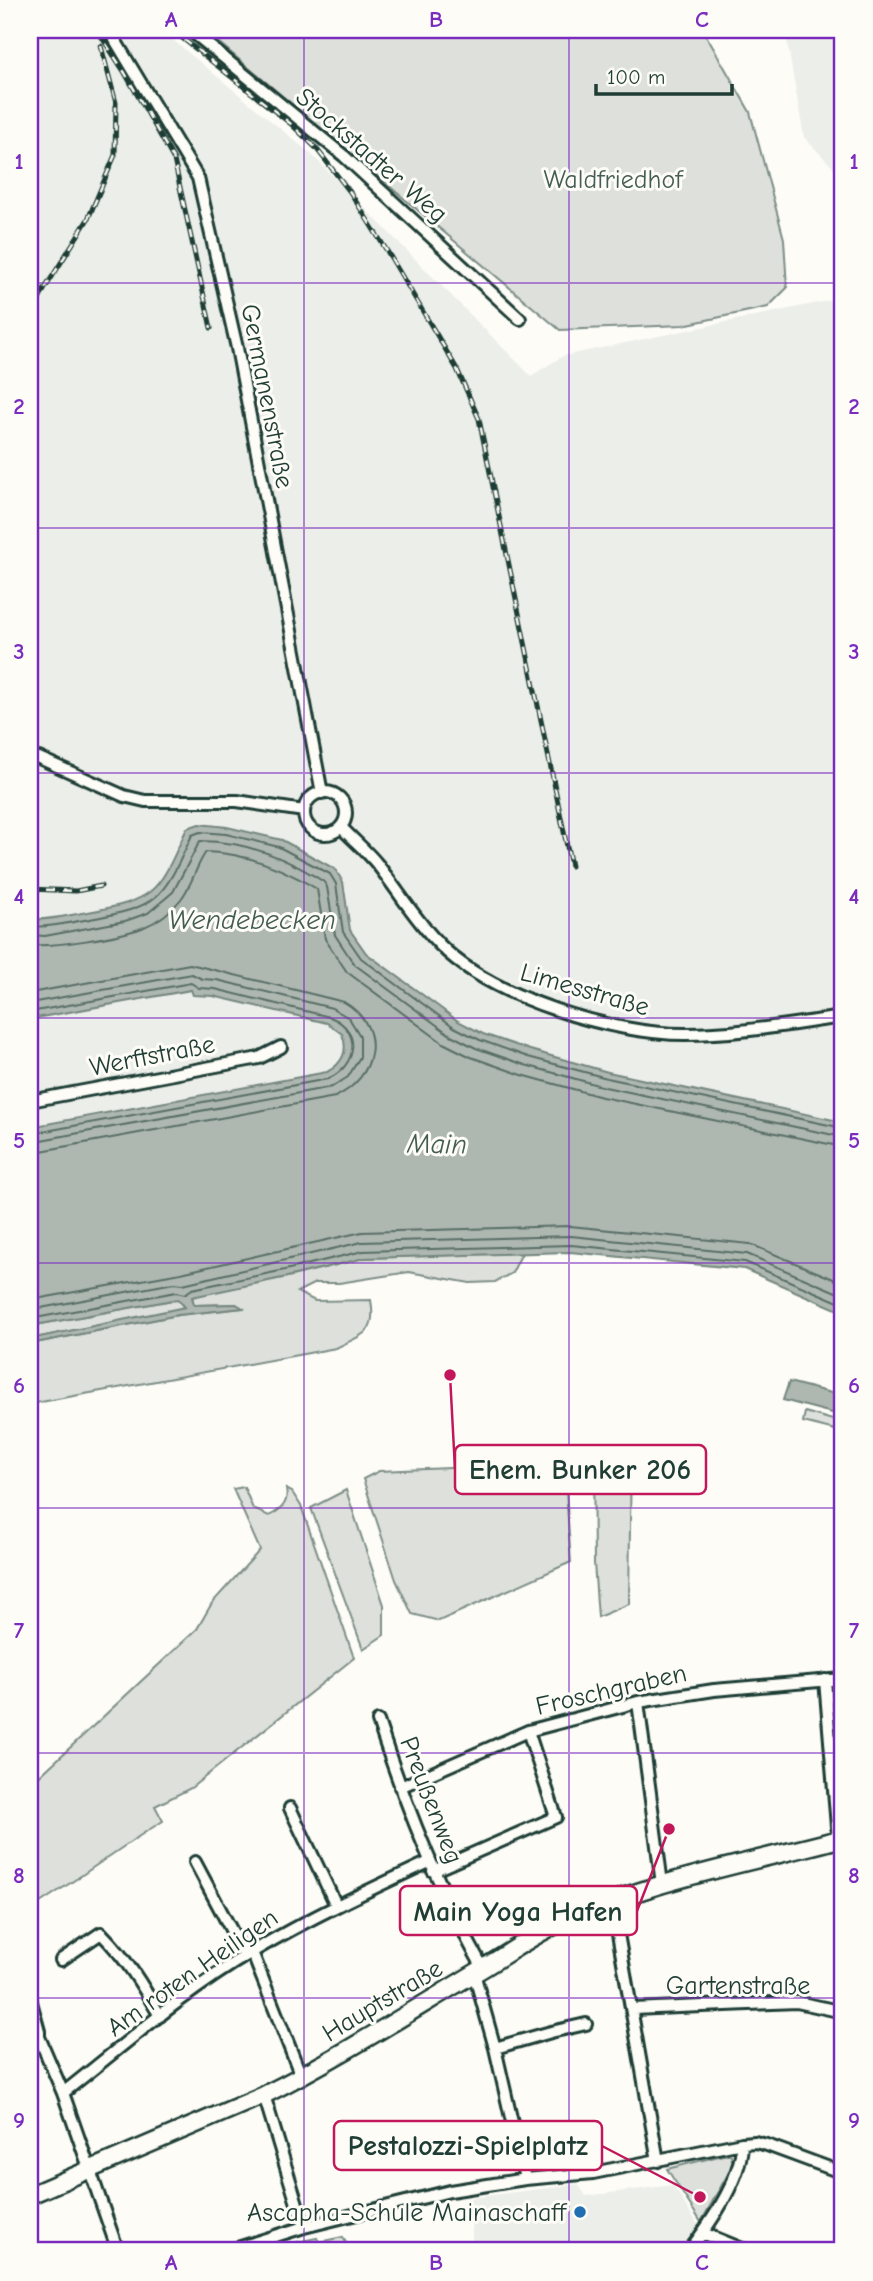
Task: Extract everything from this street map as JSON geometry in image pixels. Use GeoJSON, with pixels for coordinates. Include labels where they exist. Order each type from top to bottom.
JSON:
{"type":"FeatureCollection","features":[{"type":"Feature","properties":{"kind":"street","name":"Germanenstraße"},"geometry":{"type":"LineString","coordinates":[[109,30],[198,178],[237,348],[322,793]]}},
{"type":"Feature","properties":{"kind":"street","name":"Stockstadter Weg"},"geometry":{"type":"LineString","coordinates":[[190,30],[344,156],[520,319]]}},
{"type":"Feature","properties":{"kind":"street"},"geometry":{"type":"LineString","coordinates":[[39,758],[124,796],[145,801],[237,802],[304,811]]}},
{"type":"Feature","properties":{"kind":"street"},"geometry":{"type":"LineString","coordinates":[[322,793],[334,795],[343,803],[346,816],[341,827],[330,834],[316,833],[307,824],[304,811],[309,800],[322,793]]}},
{"type":"Feature","properties":{"kind":"street","name":"Limesstraße"},"geometry":{"type":"LineString","coordinates":[[341,827],[377,864],[441,946],[470,970],[535,1002],[626,1028],[677,1034],[722,1032],[843,1017]]}},
{"type":"Feature","properties":{"kind":"street","name":"Werftstraße"},"geometry":{"type":"LineString","coordinates":[[30,1101],[259,1058],[281,1047]]}},
{"type":"Feature","properties":{"kind":"street","name":"Froschgraben"},"geometry":{"type":"LineString","coordinates":[[400,1787],[528,1731],[638,1702],[713,1690],[843,1679]]}},
{"type":"Feature","properties":{"kind":"street"},"geometry":{"type":"LineString","coordinates":[[825,1680],[841,1838]]}},
{"type":"Feature","properties":{"kind":"street"},"geometry":{"type":"LineString","coordinates":[[638,1702],[662,1884]]}},
{"type":"Feature","properties":{"kind":"street","name":"Preußenweg"},"geometry":{"type":"LineString","coordinates":[[378,1721],[431,1867],[478,1971],[526,2179]]}},
{"type":"Feature","properties":{"kind":"street","name":"Am roten Heiligen"},"geometry":{"type":"LineString","coordinates":[[63,2093],[160,2016],[249,1954],[336,1905],[556,1817],[528,1731]]}},
{"type":"Feature","properties":{"kind":"street"},"geometry":{"type":"LineString","coordinates":[[290,1808],[336,1905]]}},
{"type":"Feature","properties":{"kind":"street","name":"Hauptstraße"},"geometry":{"type":"LineString","coordinates":[[30,2194],[264,2095],[340,2056],[544,1931],[612,1900],[662,1884],[841,1838]]}},
{"type":"Feature","properties":{"kind":"street"},"geometry":{"type":"LineString","coordinates":[[195,1862],[249,1954],[301,2076]]}},
{"type":"Feature","properties":{"kind":"street"},"geometry":{"type":"LineString","coordinates":[[612,1900],[658,2161]]}},
{"type":"Feature","properties":{"kind":"street"},"geometry":{"type":"LineString","coordinates":[[61,1960],[101,1933],[136,1973],[160,2016]]}},
{"type":"Feature","properties":{"kind":"street"},"geometry":{"type":"LineString","coordinates":[[30,1998],[39,2031],[34,2037],[63,2093],[118,2251]]}},
{"type":"Feature","properties":{"kind":"street","name":"Gartenstraße"},"geometry":{"type":"LineString","coordinates":[[633,2009],[797,2002],[843,2012]]}},
{"type":"Feature","properties":{"kind":"street"},"geometry":{"type":"LineString","coordinates":[[495,2048],[586,2024]]}},
{"type":"Feature","properties":{"kind":"street"},"geometry":{"type":"LineString","coordinates":[[264,2095],[303,2227]]}},
{"type":"Feature","properties":{"kind":"street"},"geometry":{"type":"LineString","coordinates":[[228,2251],[256,2247],[303,2227],[450,2191],[526,2179],[593,2174],[742,2143],[755,2142],[843,2173]]}},
{"type":"Feature","properties":{"kind":"street"},"geometry":{"type":"LineString","coordinates":[[689,2251],[703,2233],[738,2170],[742,2143]]}},
{"type":"Feature","properties":{"kind":"street"},"geometry":{"type":"LineString","coordinates":[[703,2233],[747,2251]]}},
{"type":"Feature","properties":{"kind":"shaded area"},"geometry":{"type":"Polygon","coordinates":[[[30,30],[161,30],[311,154],[531,376],[563,356],[832,300],[843,302],[843,1122],[608,1072],[530,1050],[337,1067],[327,1072],[30,1127],[30,30]]]}},
{"type":"Feature","properties":{"kind":"shaded area"},"geometry":{"type":"Polygon","coordinates":[[[785,30],[843,30],[843,178],[804,137],[785,30]]]}},
{"type":"Feature","properties":{"kind":"shaded area","name":"Ascapha-Schule Mainaschaff"},"geometry":{"type":"Polygon","coordinates":[[[578,2184],[586,2196],[673,2185],[698,2225],[679,2251],[473,2251],[470,2198],[578,2184]]]}},
{"type":"Feature","properties":{"kind":"green space","name":"Waldfriedhof"},"geometry":{"type":"Polygon","coordinates":[[[204,30],[703,30],[750,112],[784,239],[787,288],[768,307],[683,325],[560,330],[204,30]]]}},
{"type":"Feature","properties":{"kind":"green space"},"geometry":{"type":"Polygon","coordinates":[[[522,1253],[512,1273],[495,1282],[470,1283],[409,1272],[339,1283],[315,1283],[297,1292],[315,1301],[371,1300],[372,1320],[366,1332],[336,1348],[30,1404],[30,1344],[178,1315],[242,1308],[236,1304],[194,1305],[192,1296],[364,1258],[522,1253]]]}},
{"type":"Feature","properties":{"kind":"green space"},"geometry":{"type":"Polygon","coordinates":[[[178,1299],[186,1308],[30,1339],[30,1326],[178,1299]]]}},
{"type":"Feature","properties":{"kind":"green space"},"geometry":{"type":"Polygon","coordinates":[[[805,1412],[843,1423],[843,1432],[803,1422],[805,1412]]]}},
{"type":"Feature","properties":{"kind":"green space"},"geometry":{"type":"Polygon","coordinates":[[[593,1449],[631,1449],[629,1604],[598,1617],[594,1563],[593,1449]]]}},
{"type":"Feature","properties":{"kind":"green space"},"geometry":{"type":"Polygon","coordinates":[[[563,1450],[571,1562],[439,1621],[412,1614],[396,1580],[363,1479],[379,1471],[474,1467],[530,1454],[563,1450]]]}},
{"type":"Feature","properties":{"kind":"green space"},"geometry":{"type":"Polygon","coordinates":[[[244,1487],[253,1509],[269,1516],[283,1506],[286,1489],[292,1492],[301,1506],[354,1658],[191,1788],[155,1806],[163,1821],[30,1909],[30,1785],[197,1629],[212,1603],[260,1550],[233,1489],[244,1487]]]}},
{"type":"Feature","properties":{"kind":"green space"},"geometry":{"type":"Polygon","coordinates":[[[346,1490],[384,1605],[384,1635],[363,1649],[311,1508],[346,1490]]]}},
{"type":"Feature","properties":{"kind":"green space"},"geometry":{"type":"Polygon","coordinates":[[[731,2155],[733,2165],[701,2222],[667,2169],[731,2155]]]}},
{"type":"Feature","properties":{"kind":"green space"},"geometry":{"type":"Polygon","coordinates":[[[343,2237],[349,2249],[347,2251],[300,2251],[297,2242],[317,2238],[319,2242],[343,2237]]]}},
{"type":"Feature","properties":{"kind":"water"},"geometry":{"type":"Polygon","coordinates":[[[199,824],[227,827],[282,840],[335,869],[343,882],[350,930],[366,953],[458,1021],[483,1034],[608,1072],[843,1122],[843,1312],[744,1269],[570,1252],[364,1258],[192,1297],[194,1305],[236,1304],[243,1308],[178,1315],[30,1344],[30,1339],[185,1307],[178,1299],[30,1326],[30,1127],[327,1072],[337,1065],[343,1056],[345,1046],[342,1034],[327,1023],[213,996],[193,995],[191,990],[30,1019],[30,919],[88,912],[143,896],[162,879],[187,828],[199,824]]]}},
{"type":"Feature","properties":{"kind":"water"},"geometry":{"type":"Polygon","coordinates":[[[789,1382],[843,1396],[843,1416],[783,1400],[789,1382]]]}},
{"type":"Feature","properties":{"kind":"railway"},"geometry":{"type":"LineString","coordinates":[[97,30],[125,73],[174,160],[211,328]]}},
{"type":"Feature","properties":{"kind":"railway"},"geometry":{"type":"LineString","coordinates":[[172,30],[291,124],[316,148],[350,192],[457,369],[479,419],[571,866]]}},
{"type":"Feature","properties":{"kind":"railway"},"geometry":{"type":"LineString","coordinates":[[30,317],[88,219],[115,155],[116,103],[101,46]]}},
{"type":"Feature","properties":{"kind":"railway"},"geometry":{"type":"LineString","coordinates":[[30,889],[76,891],[101,886]]}},
{"type":"Feature","properties":{"kind":"place","name":"Ehem. Bunker 206"},"geometry":{"type":"Point","coordinates":[450,1375]}},
{"type":"Feature","properties":{"kind":"place","name":"Main Yoga Hafen"},"geometry":{"type":"Point","coordinates":[669,1829]}},
{"type":"Feature","properties":{"kind":"place","name":"Pestalozzi-Spielplatz"},"geometry":{"type":"Point","coordinates":[700,2197]}},
{"type":"Feature","properties":{"kind":"place","name":"Ascapha-Schule Mainaschaff"},"geometry":{"type":"Point","coordinates":[580,2212]}},
{"type":"Feature","properties":{"kind":"water label","name":"Wendebecken"},"geometry":{"type":"Point","coordinates":[252,919]}},
{"type":"Feature","properties":{"kind":"water label","name":"Main"},"geometry":{"type":"Point","coordinates":[437,1143]}}]}
